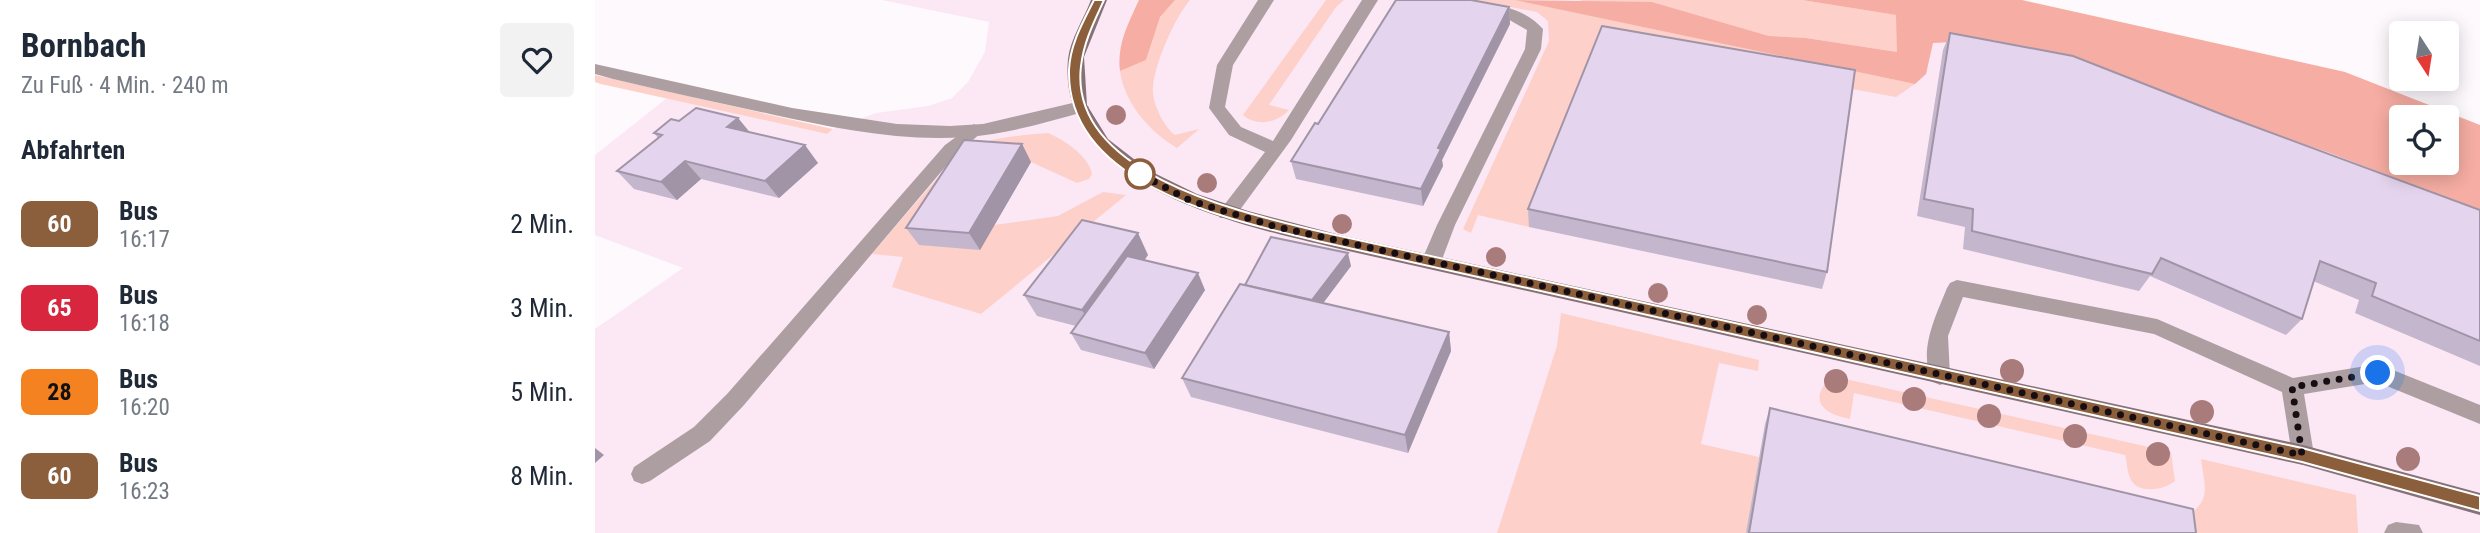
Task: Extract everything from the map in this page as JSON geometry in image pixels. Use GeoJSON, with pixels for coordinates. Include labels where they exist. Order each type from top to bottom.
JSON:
{"type":"FeatureCollection","features":[{"type":"Feature","properties":{"kind":"main road"},"geometry":{"type":"LineString","coordinates":[[1099,0],[1081,36],[1076,56],[1075,82],[1081,107],[1093,132],[1136,172],[1170,192],[1227,213],[1277,227],[2302,455],[2480,504]]}},
{"type":"Feature","properties":{"kind":"street"},"geometry":{"type":"LineString","coordinates":[[1266,0],[1226,65],[1217,108],[1235,131],[1276,150]]}},
{"type":"Feature","properties":{"kind":"street"},"geometry":{"type":"LineString","coordinates":[[1227,213],[1255,181],[1301,114],[1370,0]]}},
{"type":"Feature","properties":{"kind":"street"},"geometry":{"type":"LineString","coordinates":[[1431,261],[1533,49],[1535,29],[1528,20],[1512,13],[1438,0]]}},
{"type":"Feature","properties":{"kind":"street"},"geometry":{"type":"LineString","coordinates":[[595,69],[827,121],[902,129],[974,130],[1046,117],[1081,107]]}},
{"type":"Feature","properties":{"kind":"street"},"geometry":{"type":"LineString","coordinates":[[642,474],[702,434],[736,399],[951,149],[974,130]]}},
{"type":"Feature","properties":{"kind":"street"},"geometry":{"type":"LineString","coordinates":[[1940,376],[1938,336],[1957,288],[2157,327],[2292,387],[2378,373],[2480,415]]}},
{"type":"Feature","properties":{"kind":"street"},"geometry":{"type":"LineString","coordinates":[[2292,387],[2302,455]]}},
{"type":"Feature","properties":{"kind":"street"},"geometry":{"type":"LineString","coordinates":[[2396,533],[2411,533]]}},
{"type":"Feature","properties":{"kind":"shaded area"},"geometry":{"type":"Polygon","coordinates":[[[882,0],[1802,0],[1938,22],[2389,163],[2389,175],[2429,175],[2480,191],[2480,533],[595,533],[595,329],[683,268],[595,235],[595,155],[667,98],[827,134],[833,129],[876,113],[928,106],[952,98],[968,82],[985,52],[989,22],[882,0]]]}},
{"type":"Feature","properties":{"kind":"shaded area"},"geometry":{"type":"Polygon","coordinates":[[[1139,0],[1175,0],[1160,17],[1146,60],[1120,71],[1122,43],[1139,0]]]}},
{"type":"Feature","properties":{"kind":"shaded area"},"geometry":{"type":"Polygon","coordinates":[[[1175,0],[1190,0],[1178,17],[1167,41],[1158,65],[1153,92],[1159,113],[1175,135],[1199,129],[1177,148],[1157,134],[1140,116],[1122,83],[1120,71],[1146,60],[1160,17],[1175,0]]]}},
{"type":"Feature","properties":{"kind":"shaded area"},"geometry":{"type":"Polygon","coordinates":[[[1326,0],[1344,0],[1336,7],[1269,105],[1289,110],[1279,118],[1267,122],[1254,121],[1243,115],[1326,0]]]}},
{"type":"Feature","properties":{"kind":"shaded area"},"geometry":{"type":"Polygon","coordinates":[[[1474,0],[1516,0],[1915,84],[1896,97],[1601,43],[1529,227],[1478,215],[1471,233],[1463,229],[1549,41],[1548,21],[1537,12],[1474,0]]]}},
{"type":"Feature","properties":{"kind":"shaded area"},"geometry":{"type":"Polygon","coordinates":[[[1515,0],[1652,2],[1769,36],[1806,38],[1897,52],[1896,15],[1802,0],[2022,0],[2345,72],[2429,105],[2389,105],[2389,175],[2459,175],[2459,117],[2480,125],[2480,211],[2330,153],[1993,40],[1933,43],[1926,74],[1915,84],[1515,0]]]}},
{"type":"Feature","properties":{"kind":"shaded area"},"geometry":{"type":"Polygon","coordinates":[[[1579,0],[1802,0],[1897,15],[1897,52],[1806,38],[1769,36],[1652,2],[1591,3],[1579,0]]]}},
{"type":"Feature","properties":{"kind":"shaded area"},"geometry":{"type":"Polygon","coordinates":[[[595,75],[833,129],[827,134],[601,84],[595,82],[595,75]]]}},
{"type":"Feature","properties":{"kind":"shaded area"},"geometry":{"type":"Polygon","coordinates":[[[1048,133],[1081,155],[1092,174],[1089,179],[1077,183],[1031,162],[974,158],[994,225],[1058,216],[1103,192],[1126,195],[981,314],[892,287],[903,257],[872,254],[962,149],[983,142],[1048,133]]]}},
{"type":"Feature","properties":{"kind":"shaded area"},"geometry":{"type":"Polygon","coordinates":[[[1561,313],[1759,360],[1758,371],[1719,363],[1701,444],[1759,457],[1747,533],[1497,533],[1557,346],[1561,313]]]}},
{"type":"Feature","properties":{"kind":"shaded area"},"geometry":{"type":"Polygon","coordinates":[[[1832,376],[2171,452],[2175,481],[2164,487],[2144,489],[2138,487],[2130,478],[2125,455],[1854,393],[1850,419],[1840,417],[1821,405],[1820,392],[1832,376]]]}},
{"type":"Feature","properties":{"kind":"shaded area"},"geometry":{"type":"Polygon","coordinates":[[[2201,459],[2356,495],[2358,533],[2179,533],[2183,518],[2199,506],[2204,494],[2201,459]]]}},
{"type":"Feature","properties":{"kind":"building"},"geometry":{"type":"Polygon","coordinates":[[[1396,0],[1471,0],[1509,7],[1438,148],[1441,149],[1421,189],[1291,161],[1315,123],[1318,124],[1396,0]]]}},
{"type":"Feature","properties":{"kind":"building"},"geometry":{"type":"Polygon","coordinates":[[[1602,26],[1855,70],[1827,272],[1528,209],[1602,26]]]}},
{"type":"Feature","properties":{"kind":"building"},"geometry":{"type":"Polygon","coordinates":[[[1950,33],[2073,56],[2480,210],[2480,341],[2372,296],[2376,283],[2320,261],[2302,319],[2161,258],[2152,274],[1972,231],[1973,209],[1924,199],[1950,33]]]}},
{"type":"Feature","properties":{"kind":"building"},"geometry":{"type":"Polygon","coordinates":[[[696,108],[738,118],[727,127],[805,145],[765,181],[685,161],[661,182],[617,171],[662,135],[654,133],[671,119],[679,121],[696,108]]]}},
{"type":"Feature","properties":{"kind":"building"},"geometry":{"type":"Polygon","coordinates":[[[964,140],[1022,144],[969,233],[906,228],[964,140]]]}},
{"type":"Feature","properties":{"kind":"building"},"geometry":{"type":"Polygon","coordinates":[[[1082,220],[1138,233],[1082,310],[1024,295],[1082,220]]]}},
{"type":"Feature","properties":{"kind":"building"},"geometry":{"type":"Polygon","coordinates":[[[1271,237],[1348,253],[1312,300],[1245,285],[1271,237]]]}},
{"type":"Feature","properties":{"kind":"building"},"geometry":{"type":"Polygon","coordinates":[[[1127,256],[1198,273],[1145,353],[1071,333],[1127,256]]]}},
{"type":"Feature","properties":{"kind":"building"},"geometry":{"type":"Polygon","coordinates":[[[1240,284],[1449,332],[1405,435],[1182,378],[1240,284]]]}},
{"type":"Feature","properties":{"kind":"building"},"geometry":{"type":"Polygon","coordinates":[[[1770,408],[2193,509],[2196,533],[1749,533],[1770,408]]]}},
{"type":"Feature","properties":{"kind":"bus line","name":"60"},"geometry":{"type":"LineString","coordinates":[[1099,0],[1081,36],[1075,68],[1076,89],[1086,120],[1093,132],[1119,159],[1152,182],[1191,201],[1277,227],[2302,455],[2480,504]]}},
{"type":"Feature","properties":{"kind":"route"},"geometry":{"type":"LineString","coordinates":[[1140,174],[1136,172],[1191,201],[1277,227],[2302,455],[2292,387],[2378,373]]}}]}
